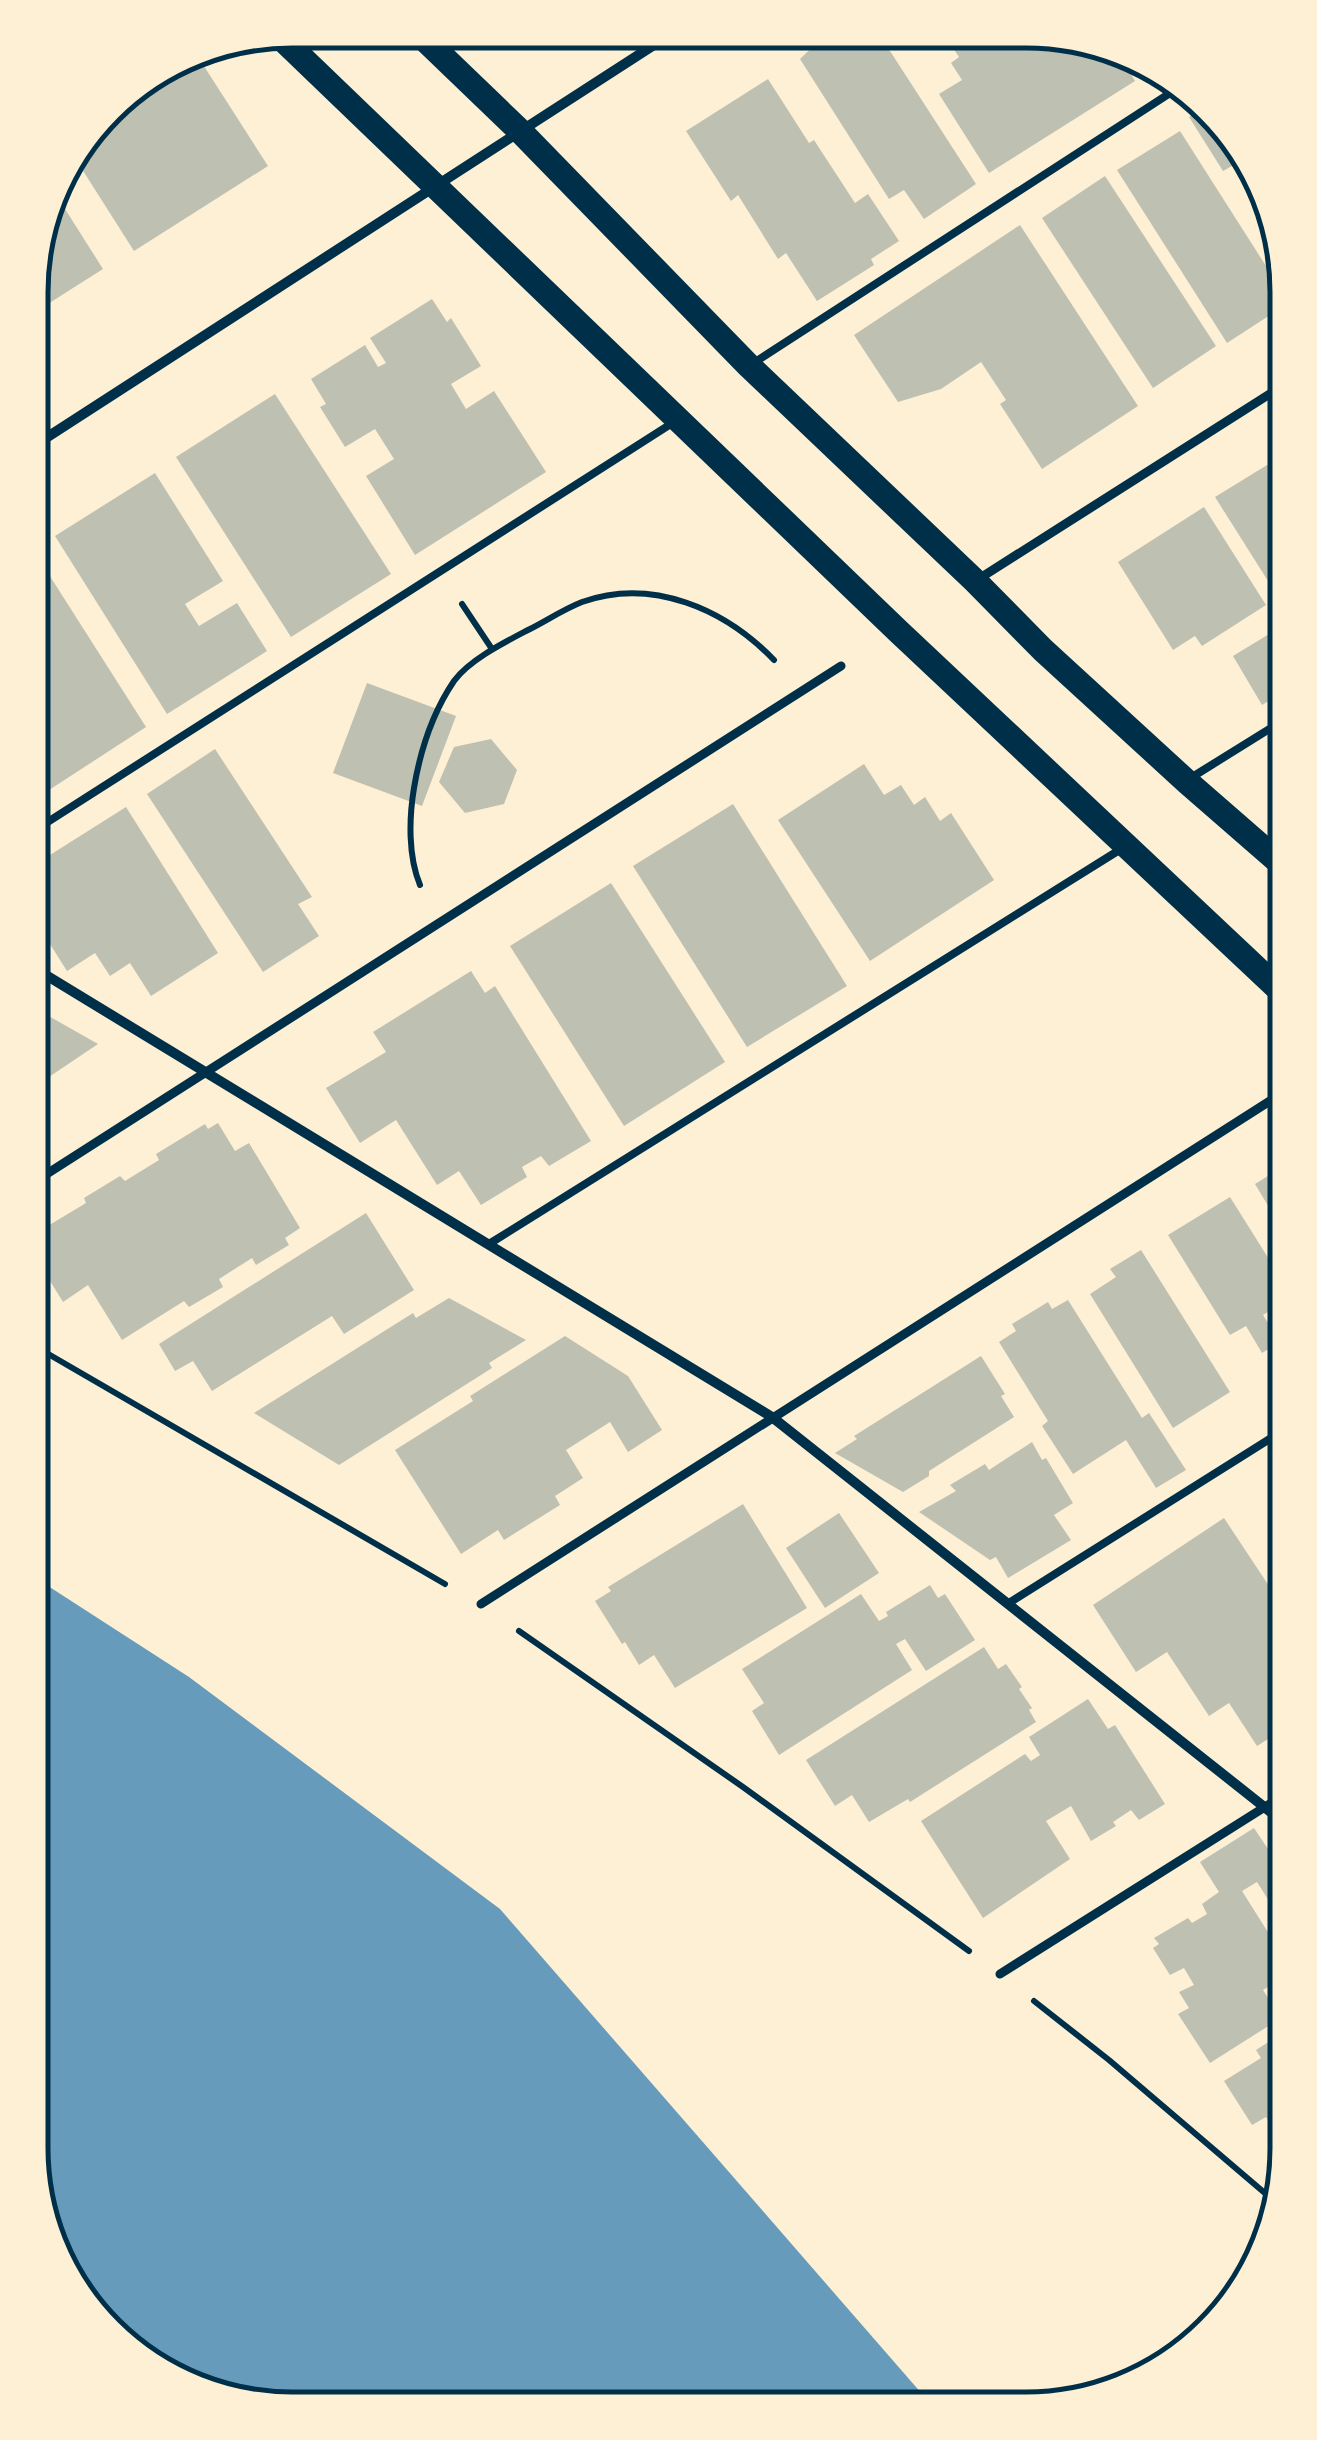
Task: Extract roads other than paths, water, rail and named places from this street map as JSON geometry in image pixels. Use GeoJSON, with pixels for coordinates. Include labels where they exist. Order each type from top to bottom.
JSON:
{"type":"FeatureCollection","features":[{"type":"Feature","properties":{"kind":"main road"},"geometry":{"type":"LineString","coordinates":[[292,48],[1270,981]]}},
{"type":"Feature","properties":{"kind":"main road"},"geometry":{"type":"LineString","coordinates":[[434,48],[749,366],[1043,650],[1270,853]]}},
{"type":"Feature","properties":{"kind":"street"},"geometry":{"type":"LineString","coordinates":[[48,437],[650,48]]}},
{"type":"Feature","properties":{"kind":"street"},"geometry":{"type":"LineString","coordinates":[[975,581],[1270,394]]}},
{"type":"Feature","properties":{"kind":"street"},"geometry":{"type":"LineString","coordinates":[[48,1173],[841,666]]}},
{"type":"Feature","properties":{"kind":"street"},"geometry":{"type":"LineString","coordinates":[[48,977],[772,1417],[1269,1811]]}},
{"type":"Feature","properties":{"kind":"street"},"geometry":{"type":"LineString","coordinates":[[480,1604],[1270,1101]]}},
{"type":"Feature","properties":{"kind":"street"},"geometry":{"type":"LineString","coordinates":[[1000,1974],[1269,1804]]}},
{"type":"Feature","properties":{"kind":"lane"},"geometry":{"type":"LineString","coordinates":[[749,366],[1168,94]]}},
{"type":"Feature","properties":{"kind":"lane"},"geometry":{"type":"LineString","coordinates":[[48,822],[678,420]]}},
{"type":"Feature","properties":{"kind":"lane"},"geometry":{"type":"LineString","coordinates":[[1186,781],[1270,729]]}},
{"type":"Feature","properties":{"kind":"lane"},"geometry":{"type":"LineString","coordinates":[[489,1244],[1125,847]]}},
{"type":"Feature","properties":{"kind":"lane"},"geometry":{"type":"LineString","coordinates":[[1009,1603],[1269,1439]]}},
{"type":"Feature","properties":{"kind":"water"},"geometry":{"type":"Polygon","coordinates":[[[48,1586],[189,1677],[500,1909],[920,2392],[260,2390],[198,2374],[170,2360],[131,2332],[108,2309],[89,2284],[60,2227],[48,2164],[48,1586]]]}}]}
